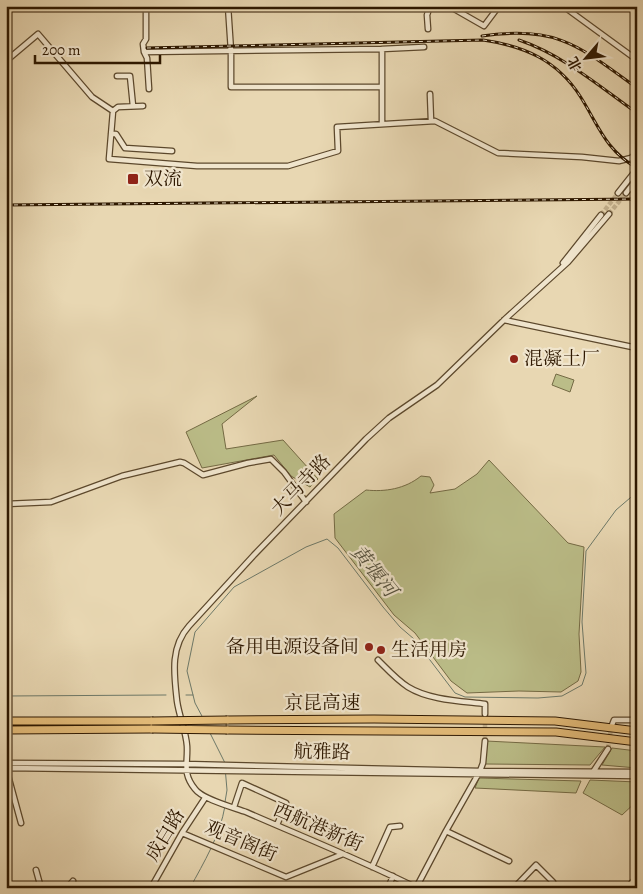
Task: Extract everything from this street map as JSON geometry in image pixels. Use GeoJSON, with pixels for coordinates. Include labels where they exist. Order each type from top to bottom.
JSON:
{"type":"FeatureCollection","features":[{"type":"Feature","properties":{"kind":"highway","name":"京昆高速"},"geometry":{"type":"LineString","coordinates":[[6,721],[374,719],[555,721],[637,731]]}},
{"type":"Feature","properties":{"kind":"highway","name":"京昆高速"},"geometry":{"type":"LineString","coordinates":[[6,730],[152,729],[556,732],[637,742]]}},
{"type":"Feature","properties":{"kind":"street"},"geometry":{"type":"LineString","coordinates":[[149,89],[147,58],[143,44],[146,39],[146,7],[199,6]]}},
{"type":"Feature","properties":{"kind":"street"},"geometry":{"type":"LineString","coordinates":[[228,6],[231,87],[381,87]]}},
{"type":"Feature","properties":{"kind":"street"},"geometry":{"type":"LineString","coordinates":[[428,29],[427,15],[430,6]]}},
{"type":"Feature","properties":{"kind":"street"},"geometry":{"type":"LineString","coordinates":[[450,6],[484,26],[499,6]]}},
{"type":"Feature","properties":{"kind":"street"},"geometry":{"type":"LineString","coordinates":[[563,6],[637,60]]}},
{"type":"Feature","properties":{"kind":"street"},"geometry":{"type":"LineString","coordinates":[[6,61],[38,34],[92,98],[113,111]]}},
{"type":"Feature","properties":{"kind":"street"},"geometry":{"type":"LineString","coordinates":[[144,52],[424,47]]}},
{"type":"Feature","properties":{"kind":"street"},"geometry":{"type":"LineString","coordinates":[[382,49],[382,124]]}},
{"type":"Feature","properties":{"kind":"street"},"geometry":{"type":"LineString","coordinates":[[117,76],[130,76],[132,106]]}},
{"type":"Feature","properties":{"kind":"street"},"geometry":{"type":"LineString","coordinates":[[430,94],[431,121]]}},
{"type":"Feature","properties":{"kind":"street"},"geometry":{"type":"LineString","coordinates":[[143,106],[118,107],[113,111],[109,159],[197,166],[288,166],[338,152],[337,127],[431,121],[435,121],[498,154],[582,157],[619,162],[631,158],[637,153]]}},
{"type":"Feature","properties":{"kind":"street"},"geometry":{"type":"LineString","coordinates":[[111,134],[116,134],[125,148],[172,150]]}},
{"type":"Feature","properties":{"kind":"street"},"geometry":{"type":"LineString","coordinates":[[618,193],[637,169]]}},
{"type":"Feature","properties":{"kind":"street"},"geometry":{"type":"LineString","coordinates":[[626,193],[637,179]]}},
{"type":"Feature","properties":{"kind":"street"},"geometry":{"type":"LineString","coordinates":[[555,274],[581,248],[609,214]]}},
{"type":"Feature","properties":{"kind":"street"},"geometry":{"type":"LineString","coordinates":[[555,274],[601,215]]}},
{"type":"Feature","properties":{"kind":"street","name":"大马寺路"},"geometry":{"type":"LineString","coordinates":[[185,771],[187,746],[175,679],[175,650],[180,635],[366,439],[389,418],[437,385],[555,274]]}},
{"type":"Feature","properties":{"kind":"street"},"geometry":{"type":"LineString","coordinates":[[504,320],[637,348]]}},
{"type":"Feature","properties":{"kind":"street"},"geometry":{"type":"LineString","coordinates":[[6,504],[51,502],[122,476],[180,462],[203,475],[270,459],[284,472],[306,502]]}},
{"type":"Feature","properties":{"kind":"street"},"geometry":{"type":"LineString","coordinates":[[378,660],[396,678],[410,688],[426,695],[485,704],[485,714]]}},
{"type":"Feature","properties":{"kind":"street"},"geometry":{"type":"LineString","coordinates":[[612,725],[614,720],[637,720]]}},
{"type":"Feature","properties":{"kind":"street"},"geometry":{"type":"LineString","coordinates":[[416,888],[479,773],[483,763],[484,741]]}},
{"type":"Feature","properties":{"kind":"street"},"geometry":{"type":"LineString","coordinates":[[592,772],[608,749]]}},
{"type":"Feature","properties":{"kind":"street","name":"航雅路"},"geometry":{"type":"LineString","coordinates":[[6,763],[185,764],[479,773],[637,772]]}},
{"type":"Feature","properties":{"kind":"street"},"geometry":{"type":"LineString","coordinates":[[6,768],[21,823]]}},
{"type":"Feature","properties":{"kind":"street","name":"航雅路"},"geometry":{"type":"LineString","coordinates":[[6,768],[637,776]]}},
{"type":"Feature","properties":{"kind":"street"},"geometry":{"type":"LineString","coordinates":[[185,771],[193,788],[200,796],[205,798]]}},
{"type":"Feature","properties":{"kind":"street"},"geometry":{"type":"LineString","coordinates":[[232,806],[242,783],[286,803],[277,826]]}},
{"type":"Feature","properties":{"kind":"street","name":"西航港新街"},"geometry":{"type":"LineString","coordinates":[[205,798],[232,806],[393,876],[416,888]]}},
{"type":"Feature","properties":{"kind":"street","name":"成白路"},"geometry":{"type":"LineString","coordinates":[[152,888],[182,833],[205,798]]}},
{"type":"Feature","properties":{"kind":"street"},"geometry":{"type":"LineString","coordinates":[[372,867],[390,827],[400,826]]}},
{"type":"Feature","properties":{"kind":"street"},"geometry":{"type":"LineString","coordinates":[[446,831],[509,861]]}},
{"type":"Feature","properties":{"kind":"street","name":"观音阁街"},"geometry":{"type":"LineString","coordinates":[[182,833],[286,877],[343,854]]}},
{"type":"Feature","properties":{"kind":"street"},"geometry":{"type":"LineString","coordinates":[[514,888],[536,864],[554,882],[547,888]]}},
{"type":"Feature","properties":{"kind":"street"},"geometry":{"type":"LineString","coordinates":[[36,870],[41,888]]}},
{"type":"Feature","properties":{"kind":"street"},"geometry":{"type":"LineString","coordinates":[[388,888],[393,876]]}},
{"type":"Feature","properties":{"kind":"street"},"geometry":{"type":"LineString","coordinates":[[627,888],[637,877]]}},
{"type":"Feature","properties":{"kind":"street"},"geometry":{"type":"LineString","coordinates":[[67,888],[73,881]]}},
{"type":"Feature","properties":{"kind":"green space"},"geometry":{"type":"Polygon","coordinates":[[[556,374],[574,380],[570,392],[552,385],[556,374]]]}},
{"type":"Feature","properties":{"kind":"green space"},"geometry":{"type":"Polygon","coordinates":[[[257,396],[222,424],[226,449],[283,440],[318,479],[310,487],[291,476],[274,455],[202,468],[186,432],[257,396]]]}},
{"type":"Feature","properties":{"kind":"green space"},"geometry":{"type":"Polygon","coordinates":[[[489,460],[568,543],[584,547],[579,634],[581,672],[578,681],[561,692],[467,693],[451,681],[415,633],[394,615],[335,538],[334,514],[366,490],[395,489],[421,476],[430,477],[434,485],[430,493],[455,489],[477,474],[489,460]]]}},
{"type":"Feature","properties":{"kind":"green space"},"geometry":{"type":"Polygon","coordinates":[[[486,741],[605,747],[590,765],[485,764],[486,741]]]}},
{"type":"Feature","properties":{"kind":"green space"},"geometry":{"type":"Polygon","coordinates":[[[612,748],[637,751],[637,768],[602,765],[612,748]]]}},
{"type":"Feature","properties":{"kind":"green space"},"geometry":{"type":"Polygon","coordinates":[[[479,778],[581,781],[576,793],[475,788],[479,778]]]}},
{"type":"Feature","properties":{"kind":"green space"},"geometry":{"type":"Polygon","coordinates":[[[590,780],[637,782],[637,801],[622,815],[583,793],[590,780]]]}},
{"type":"Feature","properties":{"kind":"waterway","name":"黄堰河"},"geometry":{"type":"LineString","coordinates":[[203,718],[195,703],[187,671],[195,632],[234,587],[306,547],[327,539],[338,548],[400,627],[414,639],[455,693],[465,697],[538,698],[562,696],[582,685],[586,673],[582,622],[586,551],[616,510],[637,492]]}},
{"type":"Feature","properties":{"kind":"waterway"},"geometry":{"type":"LineString","coordinates":[[6,696],[166,695]]}},
{"type":"Feature","properties":{"kind":"waterway","name":"黄堰河"},"geometry":{"type":"LineString","coordinates":[[186,695],[193,695]]}},
{"type":"Feature","properties":{"kind":"waterway","name":"黄堰河"},"geometry":{"type":"LineString","coordinates":[[210,733],[225,763]]}},
{"type":"Feature","properties":{"kind":"waterway","name":"黄堰河"},"geometry":{"type":"LineString","coordinates":[[225,767],[227,790],[225,802]]}},
{"type":"Feature","properties":{"kind":"waterway","name":"黄堰河"},"geometry":{"type":"LineString","coordinates":[[190,888],[215,838],[225,806]]}},
{"type":"Feature","properties":{"kind":"tunnel"},"geometry":{"type":"LineString","coordinates":[[601,215],[618,193]]}},
{"type":"Feature","properties":{"kind":"tunnel"},"geometry":{"type":"LineString","coordinates":[[609,214],[626,193]]}},
{"type":"Feature","properties":{"kind":"tunnel"},"geometry":{"type":"LineString","coordinates":[[485,720],[485,741]]}},
{"type":"Feature","properties":{"kind":"tunnel"},"geometry":{"type":"LineString","coordinates":[[608,749],[611,728]]}},
{"type":"Feature","properties":{"kind":"railway"},"geometry":{"type":"LineString","coordinates":[[482,36],[508,33],[530,34],[566,42],[599,61],[637,88]]}},
{"type":"Feature","properties":{"kind":"railway"},"geometry":{"type":"LineString","coordinates":[[147,48],[483,40],[512,46],[538,57],[561,73],[580,96],[610,145],[626,161],[637,168]]}},
{"type":"Feature","properties":{"kind":"railway"},"geometry":{"type":"LineString","coordinates":[[519,40],[535,46],[566,63],[637,113]]}},
{"type":"Feature","properties":{"kind":"railway"},"geometry":{"type":"LineString","coordinates":[[6,205],[637,199]]}},
{"type":"Feature","properties":{"kind":"place","name":"双流"},"geometry":{"type":"Point","coordinates":[133,179]}},
{"type":"Feature","properties":{"kind":"place","name":"混凝土厂"},"geometry":{"type":"Point","coordinates":[514,359]}},
{"type":"Feature","properties":{"kind":"place","name":"备用电源设备间"},"geometry":{"type":"Point","coordinates":[369,647]}},
{"type":"Feature","properties":{"kind":"place","name":"生活用房"},"geometry":{"type":"Point","coordinates":[381,650]}}]}
